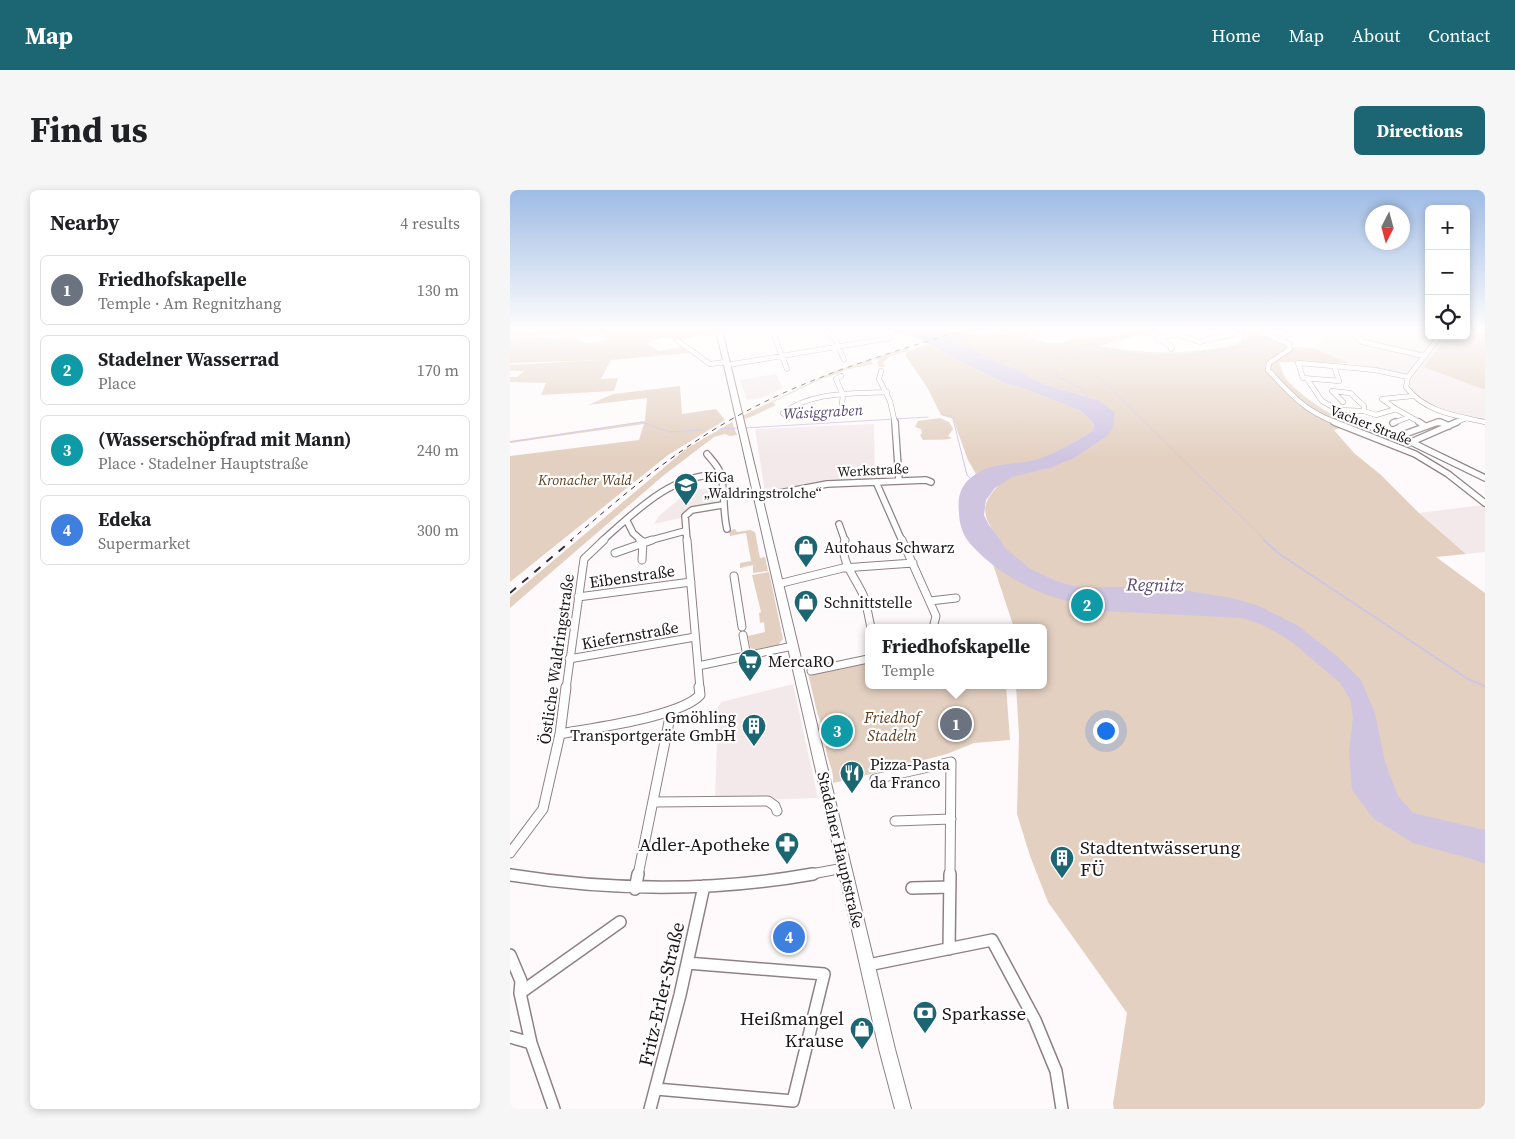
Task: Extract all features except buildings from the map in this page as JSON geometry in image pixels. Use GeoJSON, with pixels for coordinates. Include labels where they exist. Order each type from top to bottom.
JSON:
{"type":"FeatureCollection","features":[{"type":"Feature","properties":{"kind":"main road","name":"Stadelner Hauptstraße"},"geometry":{"type":"LineString","coordinates":[[729,373],[844,868],[903,1109]]}},
{"type":"Feature","properties":{"kind":"street"},"geometry":{"type":"LineString","coordinates":[[879,373],[878,381],[887,392],[896,423],[899,481]]}},
{"type":"Feature","properties":{"kind":"street","name":"Vacher Straße"},"geometry":{"type":"LineString","coordinates":[[1271,373],[1304,407],[1324,419],[1399,448],[1433,464],[1485,503]]}},
{"type":"Feature","properties":{"kind":"street"},"geometry":{"type":"LineString","coordinates":[[1301,373],[1303,378],[1339,381],[1336,373]]}},
{"type":"Feature","properties":{"kind":"street"},"geometry":{"type":"LineString","coordinates":[[1389,373],[1408,377]]}},
{"type":"Feature","properties":{"kind":"street"},"geometry":{"type":"LineString","coordinates":[[1411,373],[1408,377],[1406,387],[1413,396],[1438,411],[1485,422]]}},
{"type":"Feature","properties":{"kind":"street"},"geometry":{"type":"LineString","coordinates":[[841,376],[836,379],[843,396],[841,413]]}},
{"type":"Feature","properties":{"kind":"street"},"geometry":{"type":"LineString","coordinates":[[1308,379],[1314,394],[1329,406],[1344,411],[1364,409],[1376,415],[1396,408]]}},
{"type":"Feature","properties":{"kind":"street"},"geometry":{"type":"LineString","coordinates":[[1343,402],[1332,391],[1350,393],[1364,406],[1364,409]]}},
{"type":"Feature","properties":{"kind":"street"},"geometry":{"type":"LineString","coordinates":[[801,417],[787,417],[783,413],[802,402],[814,398],[887,392]]}},
{"type":"Feature","properties":{"kind":"street"},"geometry":{"type":"LineString","coordinates":[[1413,396],[1382,399],[1425,426]]}},
{"type":"Feature","properties":{"kind":"street"},"geometry":{"type":"LineString","coordinates":[[1393,422],[1409,417]]}},
{"type":"Feature","properties":{"kind":"street"},"geometry":{"type":"LineString","coordinates":[[1354,418],[1394,438],[1439,422],[1449,426]]}},
{"type":"Feature","properties":{"kind":"street"},"geometry":{"type":"LineString","coordinates":[[1399,448],[1467,418]]}},
{"type":"Feature","properties":{"kind":"street"},"geometry":{"type":"LineString","coordinates":[[1411,442],[1485,478]]}},
{"type":"Feature","properties":{"kind":"street"},"geometry":{"type":"LineString","coordinates":[[707,454],[719,470],[722,485],[722,505],[727,529]]}},
{"type":"Feature","properties":{"kind":"street","name":"Östliche Waldringstraße"},"geometry":{"type":"LineString","coordinates":[[510,853],[543,809],[548,796],[560,734],[584,559],[595,547],[670,487],[680,481],[706,474],[719,475]]}},
{"type":"Feature","properties":{"kind":"street","name":"Werkstraße"},"geometry":{"type":"LineString","coordinates":[[758,496],[827,484],[926,480],[931,482]]}},
{"type":"Feature","properties":{"kind":"street"},"geometry":{"type":"LineString","coordinates":[[876,482],[930,601],[936,616],[934,624]]}},
{"type":"Feature","properties":{"kind":"street"},"geometry":{"type":"LineString","coordinates":[[560,734],[671,712],[695,702],[700,695],[685,516],[687,513],[722,505]]}},
{"type":"Feature","properties":{"kind":"street"},"geometry":{"type":"LineString","coordinates":[[627,521],[633,533],[643,542]]}},
{"type":"Feature","properties":{"kind":"street"},"geometry":{"type":"LineString","coordinates":[[839,524],[845,540],[842,547],[844,557],[864,598],[871,624]]}},
{"type":"Feature","properties":{"kind":"street"},"geometry":{"type":"LineString","coordinates":[[614,553],[643,542],[686,532]]}},
{"type":"Feature","properties":{"kind":"street"},"geometry":{"type":"LineString","coordinates":[[642,560],[643,542]]}},
{"type":"Feature","properties":{"kind":"street"},"geometry":{"type":"LineString","coordinates":[[778,584],[850,567],[913,563]]}},
{"type":"Feature","properties":{"kind":"street"},"geometry":{"type":"LineString","coordinates":[[734,576],[747,656]]}},
{"type":"Feature","properties":{"kind":"street","name":"Eibenstraße"},"geometry":{"type":"LineString","coordinates":[[578,597],[691,582]]}},
{"type":"Feature","properties":{"kind":"street"},"geometry":{"type":"LineString","coordinates":[[930,601],[956,598]]}},
{"type":"Feature","properties":{"kind":"street","name":"Kiefernstraße"},"geometry":{"type":"LineString","coordinates":[[569,659],[695,637]]}},
{"type":"Feature","properties":{"kind":"street"},"geometry":{"type":"LineString","coordinates":[[698,666],[793,646]]}},
{"type":"Feature","properties":{"kind":"street"},"geometry":{"type":"LineString","coordinates":[[810,671],[865,659]]}},
{"type":"Feature","properties":{"kind":"street"},"geometry":{"type":"LineString","coordinates":[[635,889],[671,712]]}},
{"type":"Feature","properties":{"kind":"street"},"geometry":{"type":"LineString","coordinates":[[876,780],[951,762],[952,819],[949,949]]}},
{"type":"Feature","properties":{"kind":"street"},"geometry":{"type":"LineString","coordinates":[[653,802],[768,802],[775,806],[777,811]]}},
{"type":"Feature","properties":{"kind":"street"},"geometry":{"type":"LineString","coordinates":[[895,821],[952,819]]}},
{"type":"Feature","properties":{"kind":"street"},"geometry":{"type":"LineString","coordinates":[[510,875],[582,886],[635,889],[704,886],[775,879],[844,868]]}},
{"type":"Feature","properties":{"kind":"street","name":"Fritz-Erler-Straße"},"geometry":{"type":"LineString","coordinates":[[650,1109],[687,963],[704,886]]}},
{"type":"Feature","properties":{"kind":"street"},"geometry":{"type":"LineString","coordinates":[[912,888],[950,887]]}},
{"type":"Feature","properties":{"kind":"street"},"geometry":{"type":"LineString","coordinates":[[520,993],[620,922]]}},
{"type":"Feature","properties":{"kind":"street"},"geometry":{"type":"LineString","coordinates":[[868,965],[992,940],[1034,1020],[1056,1070],[1062,1109]]}},
{"type":"Feature","properties":{"kind":"street"},"geometry":{"type":"LineString","coordinates":[[510,955],[521,981],[520,993],[531,1043],[554,1109]]}},
{"type":"Feature","properties":{"kind":"street"},"geometry":{"type":"LineString","coordinates":[[656,1089],[793,1101],[824,974],[687,963]]}},
{"type":"Feature","properties":{"kind":"street"},"geometry":{"type":"LineString","coordinates":[[510,1037],[531,1043]]}},
{"type":"Feature","properties":{"kind":"shaded area"},"geometry":{"type":"Polygon","coordinates":[[[983,373],[1024,373],[1043,384],[1098,400],[1115,412],[1113,428],[1105,438],[1074,458],[1050,468],[1012,477],[995,488],[986,500],[984,515],[1004,547],[1029,568],[1056,581],[1077,587],[1165,587],[1231,598],[1257,605],[1297,625],[1338,657],[1361,680],[1375,713],[1385,762],[1398,796],[1413,813],[1485,830],[1485,864],[1413,843],[1374,819],[1352,790],[1349,753],[1353,717],[1350,699],[1340,683],[1292,642],[1265,626],[1243,618],[1100,611],[1030,588],[1007,575],[976,550],[964,534],[959,516],[961,490],[967,481],[982,470],[1039,459],[1070,444],[1092,431],[1094,427],[1093,423],[1081,411],[1019,387],[1006,384],[983,373]]]}},
{"type":"Feature","properties":{"kind":"shaded area"},"geometry":{"type":"Polygon","coordinates":[[[1390,373],[1440,373],[1485,390],[1485,422],[1445,413],[1413,396],[1406,387],[1408,377],[1390,373]]]}},
{"type":"Feature","properties":{"kind":"shaded area"},"geometry":{"type":"Polygon","coordinates":[[[776,374],[783,388],[760,398],[747,400],[740,380],[776,374]]]}},
{"type":"Feature","properties":{"kind":"shaded area"},"geometry":{"type":"Polygon","coordinates":[[[874,424],[875,480],[848,480],[765,492],[755,429],[874,424]]]}},
{"type":"Feature","properties":{"kind":"shaded area","name":"KiGa „Waldringstrolche“"},"geometry":{"type":"Polygon","coordinates":[[[715,487],[711,489],[711,499],[715,499],[715,504],[690,509],[683,512],[681,518],[654,524],[659,516],[685,494],[695,490],[715,487]]]}},
{"type":"Feature","properties":{"kind":"shaded area"},"geometry":{"type":"Polygon","coordinates":[[[1482,505],[1485,508],[1485,552],[1466,554],[1419,513],[1482,505]]]}},
{"type":"Feature","properties":{"kind":"shaded area","name":"Gmöhling Transportgeräte GmbH"},"geometry":{"type":"Polygon","coordinates":[[[793,684],[818,798],[715,801],[718,707],[721,702],[793,684]]]}},
{"type":"Feature","properties":{"kind":"green space"},"geometry":{"type":"Polygon","coordinates":[[[522,373],[604,373],[601,379],[618,378],[614,391],[541,395],[546,383],[510,382],[510,377],[517,377],[522,373]]]}},
{"type":"Feature","properties":{"kind":"green space"},"geometry":{"type":"Polygon","coordinates":[[[830,373],[840,373],[821,379],[773,402],[776,405],[753,416],[744,419],[742,416],[830,373]]]}},
{"type":"Feature","properties":{"kind":"green space"},"geometry":{"type":"Polygon","coordinates":[[[917,373],[983,373],[1006,384],[1019,387],[1081,411],[1093,423],[1094,427],[1092,431],[1049,455],[1026,463],[989,468],[976,474],[968,460],[953,419],[941,415],[927,387],[917,373]]]}},
{"type":"Feature","properties":{"kind":"green space"},"geometry":{"type":"Polygon","coordinates":[[[1024,373],[1283,373],[1294,387],[1309,400],[1353,425],[1334,430],[1354,453],[1381,475],[1419,513],[1466,554],[1436,557],[1485,593],[1485,1109],[1114,1109],[1113,1104],[1127,1013],[1048,902],[1030,856],[1017,814],[1019,736],[1016,689],[1047,689],[1047,624],[1013,624],[989,552],[1001,540],[992,529],[985,512],[992,493],[1007,479],[1058,464],[1105,438],[1098,400],[1043,384],[1024,373]]]}},
{"type":"Feature","properties":{"kind":"green space"},"geometry":{"type":"Polygon","coordinates":[[[1440,373],[1485,373],[1485,390],[1440,373]]]}},
{"type":"Feature","properties":{"kind":"green space","name":"Kronacher Wald"},"geometry":{"type":"Polygon","coordinates":[[[680,386],[682,414],[716,409],[725,420],[668,455],[510,582],[510,456],[639,440],[644,424],[510,443],[510,441],[645,421],[647,398],[588,405],[613,394],[680,386]]]}},
{"type":"Feature","properties":{"kind":"green space"},"geometry":{"type":"Polygon","coordinates":[[[940,418],[949,422],[953,429],[948,436],[952,438],[923,440],[920,435],[922,433],[921,429],[915,427],[918,421],[940,418]]]}},
{"type":"Feature","properties":{"kind":"green space"},"geometry":{"type":"Polygon","coordinates":[[[732,422],[737,435],[730,436],[725,434],[714,437],[664,475],[510,608],[510,597],[686,449],[732,422]]]}},
{"type":"Feature","properties":{"kind":"green space"},"geometry":{"type":"Polygon","coordinates":[[[735,529],[737,532],[750,530],[755,532],[760,558],[765,557],[768,571],[753,573],[753,565],[740,568],[740,563],[751,561],[746,533],[730,536],[729,531],[735,529]]]}},
{"type":"Feature","properties":{"kind":"green space"},"geometry":{"type":"Polygon","coordinates":[[[769,572],[783,639],[778,645],[751,650],[748,636],[765,632],[764,622],[760,623],[759,613],[761,612],[752,575],[769,572]]]}},
{"type":"Feature","properties":{"kind":"green space","name":"Friedhof Stadeln"},"geometry":{"type":"Polygon","coordinates":[[[865,662],[865,689],[1006,689],[1010,740],[974,743],[947,754],[863,776],[847,776],[842,781],[833,783],[826,751],[827,740],[817,712],[808,673],[865,662]]]}},
{"type":"Feature","properties":{"kind":"waterway"},"geometry":{"type":"LineString","coordinates":[[1058,373],[1056,376],[1081,388],[1087,395],[1086,397]]}},
{"type":"Feature","properties":{"kind":"waterway"},"geometry":{"type":"LineString","coordinates":[[1094,373],[1266,541]]}},
{"type":"Feature","properties":{"kind":"waterway","name":"Wäsiggraben"},"geometry":{"type":"LineString","coordinates":[[943,415],[951,416],[953,419],[967,475],[972,480]]}},
{"type":"Feature","properties":{"kind":"waterway","name":"Wäsiggraben"},"geometry":{"type":"LineString","coordinates":[[745,428],[928,417]]}},
{"type":"Feature","properties":{"kind":"waterway","name":"Wäsiggraben"},"geometry":{"type":"LineString","coordinates":[[510,442],[642,422],[669,432],[702,430]]}},
{"type":"Feature","properties":{"kind":"waterway","name":"Wäsiggraben"},"geometry":{"type":"LineString","coordinates":[[720,429],[740,428]]}},
{"type":"Feature","properties":{"kind":"waterway"},"geometry":{"type":"LineString","coordinates":[[1264,540],[1278,553],[1468,679],[1485,686]]}},
{"type":"Feature","properties":{"kind":"railway"},"geometry":{"type":"LineString","coordinates":[[570,541],[631,489],[673,457],[718,427],[768,400],[832,373]]}},
{"type":"Feature","properties":{"kind":"railway"},"geometry":{"type":"LineString","coordinates":[[510,593],[572,540]]}},
{"type":"Feature","properties":{"kind":"place","name":"KiGa „Waldringstrolche“"},"geometry":{"type":"Point","coordinates":[686,506]}},
{"type":"Feature","properties":{"kind":"place","name":"Autohaus Schwarz"},"geometry":{"type":"Point","coordinates":[806,568]}},
{"type":"Feature","properties":{"kind":"place","name":"Stadelner Wasserrad"},"geometry":{"type":"Point","coordinates":[1087,605]}},
{"type":"Feature","properties":{"kind":"place","name":"Schnittstelle"},"geometry":{"type":"Point","coordinates":[806,623]}},
{"type":"Feature","properties":{"kind":"place","name":"MercaRO"},"geometry":{"type":"Point","coordinates":[750,682]}},
{"type":"Feature","properties":{"kind":"place","name":"Friedhofskapelle"},"geometry":{"type":"Point","coordinates":[956,724]}},
{"type":"Feature","properties":{"kind":"place","name":"(Wasserschöpfrad mit Mann)"},"geometry":{"type":"Point","coordinates":[837,731]}},
{"type":"Feature","properties":{"kind":"place","name":"Gmöhling Transportgeräte GmbH"},"geometry":{"type":"Point","coordinates":[754,747]}},
{"type":"Feature","properties":{"kind":"place","name":"Pizza-Pasta da Franco"},"geometry":{"type":"Point","coordinates":[852,794]}},
{"type":"Feature","properties":{"kind":"place","name":"Adler-Apotheke"},"geometry":{"type":"Point","coordinates":[787,865]}},
{"type":"Feature","properties":{"kind":"place","name":"Stadtentwässerung FÜ"},"geometry":{"type":"Point","coordinates":[1062,879]}},
{"type":"Feature","properties":{"kind":"place","name":"Edeka"},"geometry":{"type":"Point","coordinates":[789,937]}},
{"type":"Feature","properties":{"kind":"place","name":"Sparkasse"},"geometry":{"type":"Point","coordinates":[925,1034]}},
{"type":"Feature","properties":{"kind":"place","name":"Heißmangel Krause"},"geometry":{"type":"Point","coordinates":[862,1050]}},
{"type":"Feature","properties":{"kind":"water label","name":"Regnitz"},"geometry":{"type":"Point","coordinates":[1155,585]}}]}
